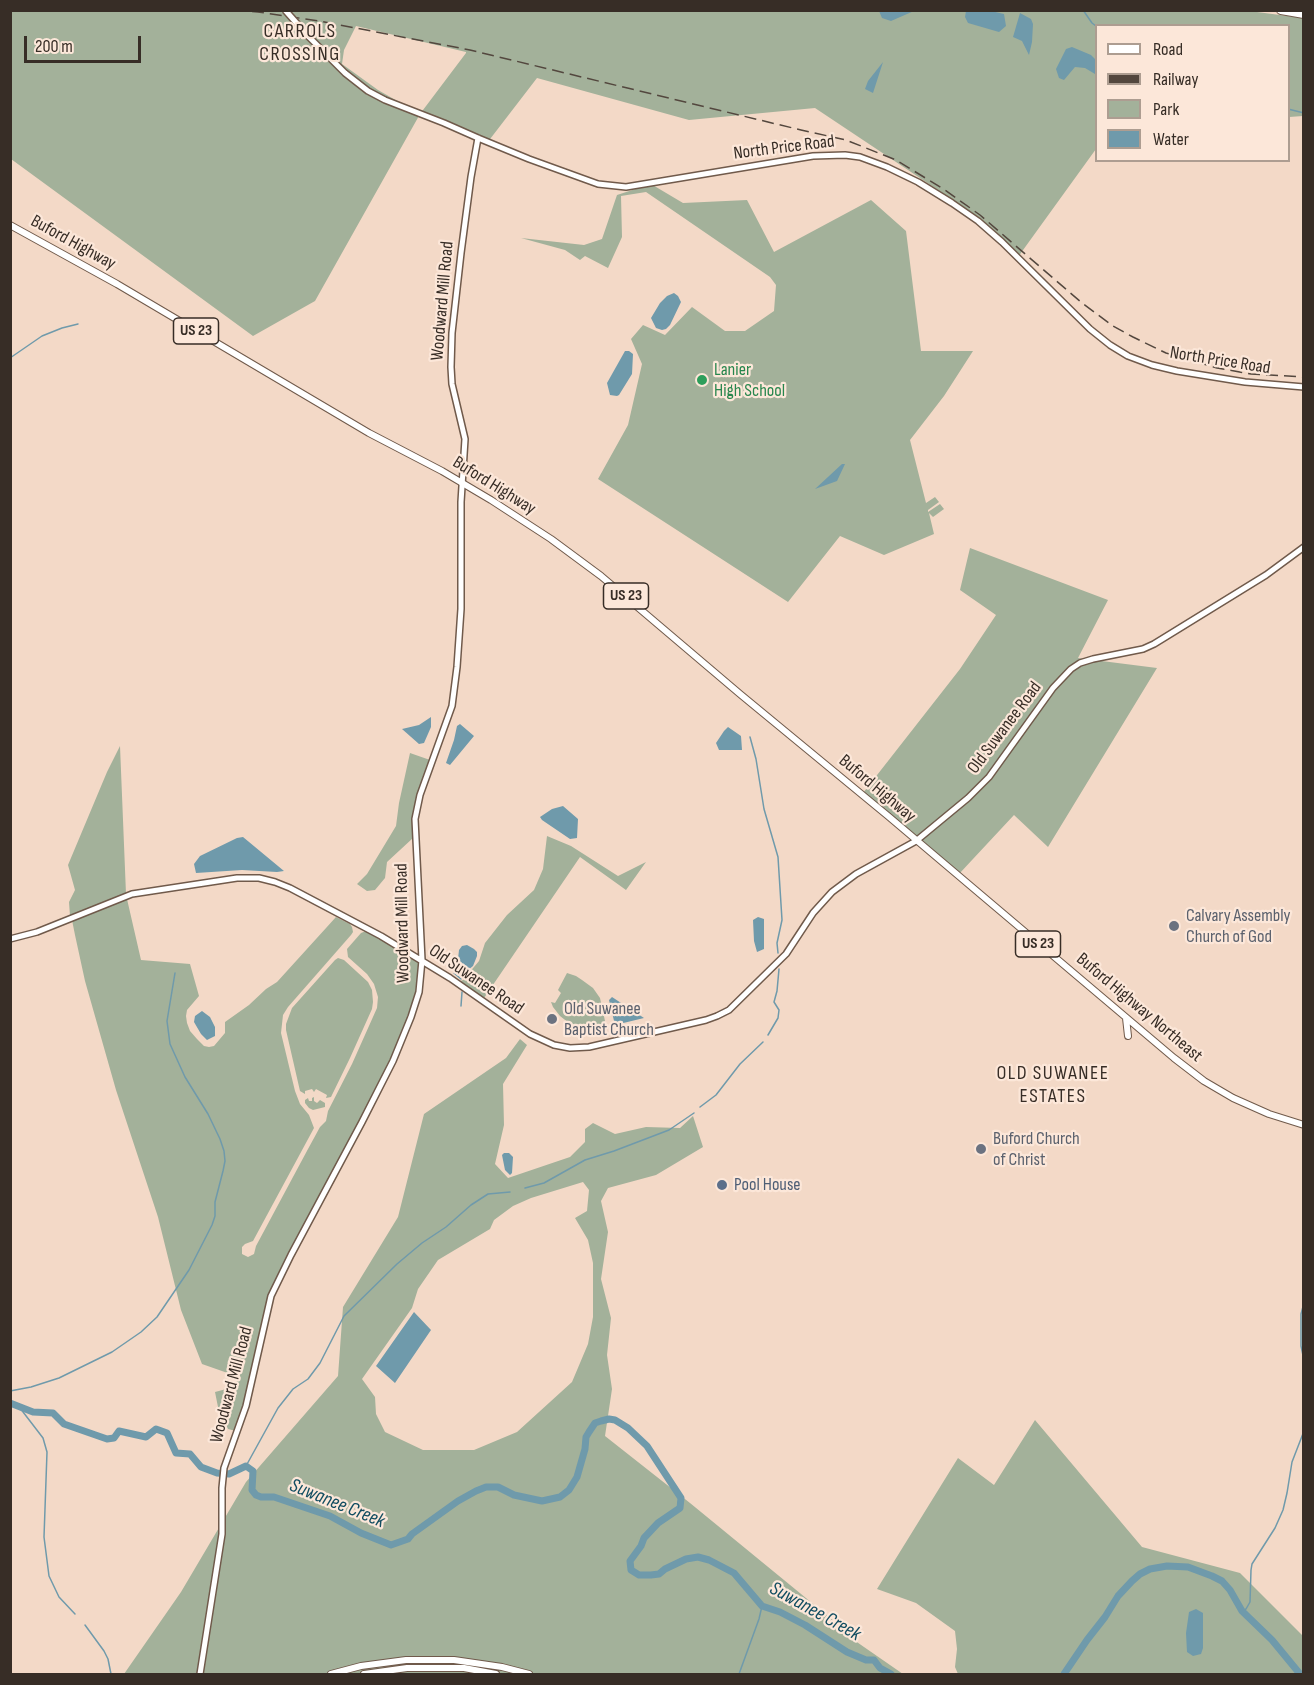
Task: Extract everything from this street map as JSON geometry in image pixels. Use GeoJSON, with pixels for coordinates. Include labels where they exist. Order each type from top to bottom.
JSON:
{"type":"FeatureCollection","features":[{"type":"Feature","properties":{"kind":"highway"},"geometry":{"type":"LineString","coordinates":[[1281,10],[1304,15]]}},
{"type":"Feature","properties":{"kind":"main road","name":"Buford Highway"},"geometry":{"type":"LineString","coordinates":[[10,225],[117,284],[369,433],[462,483],[534,528],[601,576],[916,841]]}},
{"type":"Feature","properties":{"kind":"main road","name":"Buford Highway Northeast"},"geometry":{"type":"LineString","coordinates":[[916,841],[1204,1081],[1257,1110],[1304,1125]]}},
{"type":"Feature","properties":{"kind":"main road"},"geometry":{"type":"LineString","coordinates":[[1126,1018],[1128,1036]]}},
{"type":"Feature","properties":{"kind":"main road"},"geometry":{"type":"LineString","coordinates":[[331,1674],[361,1666],[406,1660],[454,1660],[502,1667],[529,1674]]}},
{"type":"Feature","properties":{"kind":"main road"},"geometry":{"type":"LineString","coordinates":[[364,1674],[407,1668],[464,1668],[496,1674]]}},
{"type":"Feature","properties":{"kind":"street","name":"North Price Road"},"geometry":{"type":"LineString","coordinates":[[285,10],[345,73],[368,91],[385,100],[590,182],[626,188],[813,156],[860,157],[918,182],[978,221],[1090,329],[1128,356],[1177,371],[1245,382],[1304,387]]}},
{"type":"Feature","properties":{"kind":"street","name":"Woodward Mill Road"},"geometry":{"type":"LineString","coordinates":[[200,1674],[222,1534],[224,1468],[246,1406],[274,1288],[393,1061],[416,1004],[421,980],[415,819],[420,795],[452,706],[457,667],[461,609],[462,483],[465,439],[452,384],[451,356],[471,177],[478,138]]}},
{"type":"Feature","properties":{"kind":"street","name":"Old Suwanee Road"},"geometry":{"type":"LineString","coordinates":[[10,939],[37,932],[132,894],[237,878],[259,878],[275,882],[303,895],[422,960],[530,1034],[558,1046],[589,1047],[706,1020],[735,1005],[786,954],[813,913],[832,892],[863,869],[916,841],[968,798],[989,777],[1053,688],[1071,669],[1093,659],[1143,649],[1154,644],[1266,575],[1304,548]]}},
{"type":"Feature","properties":{"kind":"green space"},"geometry":{"type":"Polygon","coordinates":[[[1257,10],[1257,12],[1303,18],[1303,116],[1290,117],[1290,24],[1095,24],[1095,150],[1018,257],[980,218],[815,108],[689,120],[537,78],[487,143],[420,114],[315,301],[253,336],[11,159],[10,13],[14,11],[1257,10]],[[356,26],[344,50],[342,64],[378,90],[420,114],[466,52],[356,26]]]}},
{"type":"Feature","properties":{"kind":"green space"},"geometry":{"type":"Polygon","coordinates":[[[651,184],[683,203],[747,200],[774,252],[871,200],[906,231],[921,351],[973,351],[944,396],[910,440],[926,503],[935,497],[939,502],[928,512],[940,504],[944,509],[933,517],[929,513],[934,534],[884,555],[840,536],[788,602],[598,479],[628,425],[642,364],[631,339],[643,325],[665,335],[692,307],[725,331],[745,331],[774,311],[776,285],[770,277],[646,192],[621,196],[622,237],[608,268],[585,256],[580,260],[565,250],[521,238],[584,245],[602,239],[617,195],[651,184]]]}},
{"type":"Feature","properties":{"kind":"green space"},"geometry":{"type":"Polygon","coordinates":[[[970,548],[1108,600],[1078,658],[1157,668],[1048,847],[1014,815],[959,874],[863,793],[960,669],[996,615],[960,590],[970,548]]]}},
{"type":"Feature","properties":{"kind":"green space"},"geometry":{"type":"Polygon","coordinates":[[[120,746],[126,894],[70,916],[69,902],[75,890],[68,865],[120,746]]]}},
{"type":"Feature","properties":{"kind":"green space"},"geometry":{"type":"Polygon","coordinates":[[[410,753],[430,760],[414,807],[413,838],[387,862],[385,878],[375,890],[367,891],[357,884],[367,874],[396,826],[410,753]]]}},
{"type":"Feature","properties":{"kind":"green space"},"geometry":{"type":"Polygon","coordinates":[[[547,836],[571,846],[618,876],[646,862],[626,890],[580,857],[482,1001],[456,983],[463,980],[479,961],[485,943],[507,915],[534,890],[543,869],[547,836]]]}},
{"type":"Feature","properties":{"kind":"green space"},"geometry":{"type":"Polygon","coordinates":[[[127,899],[141,960],[190,964],[199,996],[187,1010],[187,1023],[197,1039],[204,1046],[209,1047],[214,1046],[225,1033],[225,1022],[277,982],[336,917],[352,927],[351,935],[283,1015],[281,1033],[295,1091],[314,1128],[253,1241],[242,1247],[242,1254],[248,1257],[254,1254],[256,1246],[308,1149],[320,1127],[326,1121],[328,1111],[377,1008],[378,997],[374,984],[367,974],[348,957],[347,949],[361,933],[366,931],[416,959],[419,964],[414,1003],[384,1076],[274,1283],[236,1431],[228,1429],[219,1412],[215,1392],[234,1387],[239,1377],[202,1364],[181,1310],[158,1217],[116,1090],[85,981],[75,935],[72,920],[127,899]]]}},
{"type":"Feature","properties":{"kind":"green space"},"geometry":{"type":"Polygon","coordinates":[[[338,958],[344,960],[368,982],[372,990],[373,1002],[372,1009],[331,1097],[326,1098],[327,1095],[316,1089],[314,1092],[312,1089],[305,1091],[305,1094],[300,1091],[286,1024],[292,1008],[338,958]]]}},
{"type":"Feature","properties":{"kind":"green space"},"geometry":{"type":"Polygon","coordinates":[[[567,973],[576,976],[593,988],[600,998],[605,1021],[596,1032],[580,1029],[569,1023],[553,1007],[551,1002],[555,1003],[561,993],[558,990],[567,973]]]}},
{"type":"Feature","properties":{"kind":"green space"},"geometry":{"type":"Polygon","coordinates":[[[520,1039],[527,1045],[503,1084],[504,1125],[495,1164],[508,1178],[570,1157],[585,1142],[585,1129],[593,1123],[615,1134],[646,1127],[680,1128],[693,1116],[703,1147],[656,1175],[608,1188],[601,1201],[608,1232],[601,1279],[611,1318],[607,1355],[612,1389],[605,1436],[834,1621],[851,1638],[903,1674],[124,1674],[181,1592],[246,1482],[338,1376],[343,1307],[398,1217],[424,1114],[506,1058],[520,1039]],[[583,1182],[513,1206],[494,1220],[490,1229],[438,1260],[418,1289],[412,1308],[362,1379],[375,1397],[376,1414],[385,1432],[423,1450],[474,1450],[517,1432],[572,1382],[588,1344],[593,1317],[593,1263],[588,1240],[575,1218],[587,1211],[589,1190],[583,1182]]]}},
{"type":"Feature","properties":{"kind":"green space"},"geometry":{"type":"Polygon","coordinates":[[[314,1097],[317,1103],[320,1100],[325,1103],[325,1107],[313,1110],[309,1108],[305,1100],[308,1098],[312,1101],[314,1097]]]}},
{"type":"Feature","properties":{"kind":"green space"},"geometry":{"type":"Polygon","coordinates":[[[1035,1420],[1142,1547],[1240,1573],[1303,1636],[1303,1674],[958,1674],[955,1667],[957,1649],[955,1631],[916,1603],[877,1589],[958,1458],[994,1485],[1035,1420]]]}},
{"type":"Feature","properties":{"kind":"water"},"geometry":{"type":"Polygon","coordinates":[[[879,11],[914,11],[891,21],[882,18],[879,11]]]}},
{"type":"Feature","properties":{"kind":"water"},"geometry":{"type":"Polygon","coordinates":[[[966,11],[991,11],[1004,14],[1006,26],[999,32],[968,23],[965,17],[966,11]]]}},
{"type":"Feature","properties":{"kind":"water"},"geometry":{"type":"Polygon","coordinates":[[[1020,13],[1031,19],[1033,24],[1029,55],[1022,41],[1013,37],[1020,13]]]}},
{"type":"Feature","properties":{"kind":"water"},"geometry":{"type":"Polygon","coordinates":[[[1072,47],[1091,55],[1095,59],[1095,74],[1085,68],[1075,67],[1064,80],[1059,78],[1056,69],[1066,49],[1072,47]]]}},
{"type":"Feature","properties":{"kind":"water"},"geometry":{"type":"Polygon","coordinates":[[[883,62],[873,93],[865,89],[868,81],[883,62]]]}},
{"type":"Feature","properties":{"kind":"water"},"geometry":{"type":"Polygon","coordinates":[[[674,293],[681,302],[670,325],[662,330],[656,328],[651,318],[660,303],[674,293]]]}},
{"type":"Feature","properties":{"kind":"water"},"geometry":{"type":"Polygon","coordinates":[[[625,351],[633,354],[632,374],[619,395],[610,395],[607,383],[625,351]]]}},
{"type":"Feature","properties":{"kind":"water"},"geometry":{"type":"Polygon","coordinates":[[[842,464],[845,464],[837,481],[815,489],[842,464]]]}},
{"type":"Feature","properties":{"kind":"water"},"geometry":{"type":"Polygon","coordinates":[[[431,717],[431,727],[424,743],[419,744],[402,729],[419,725],[431,717]]]}},
{"type":"Feature","properties":{"kind":"water"},"geometry":{"type":"Polygon","coordinates":[[[460,724],[474,736],[450,765],[446,763],[457,726],[460,724]]]}},
{"type":"Feature","properties":{"kind":"water"},"geometry":{"type":"Polygon","coordinates":[[[728,727],[741,736],[742,750],[719,750],[716,743],[728,727]]]}},
{"type":"Feature","properties":{"kind":"water"},"geometry":{"type":"Polygon","coordinates":[[[563,806],[578,819],[577,838],[570,839],[540,817],[552,809],[563,806]]]}},
{"type":"Feature","properties":{"kind":"water"},"geometry":{"type":"Polygon","coordinates":[[[243,837],[284,871],[242,870],[196,873],[194,864],[200,856],[243,837]]]}},
{"type":"Feature","properties":{"kind":"water"},"geometry":{"type":"Polygon","coordinates":[[[758,917],[764,919],[764,949],[757,952],[753,920],[758,917]]]}},
{"type":"Feature","properties":{"kind":"water"},"geometry":{"type":"Polygon","coordinates":[[[467,945],[477,952],[477,956],[473,966],[464,971],[458,959],[459,950],[462,946],[467,945]]]}},
{"type":"Feature","properties":{"kind":"water"},"geometry":{"type":"Polygon","coordinates":[[[612,997],[644,1018],[615,1025],[609,1000],[612,997]]]}},
{"type":"Feature","properties":{"kind":"water"},"geometry":{"type":"Polygon","coordinates":[[[202,1011],[210,1017],[215,1027],[215,1036],[207,1040],[194,1022],[195,1016],[202,1011]]]}},
{"type":"Feature","properties":{"kind":"water"},"geometry":{"type":"Polygon","coordinates":[[[509,1153],[513,1157],[510,1175],[505,1170],[502,1155],[509,1153]]]}},
{"type":"Feature","properties":{"kind":"water"},"geometry":{"type":"Polygon","coordinates":[[[414,1312],[431,1330],[395,1383],[376,1366],[414,1312]]]}},
{"type":"Feature","properties":{"kind":"water"},"geometry":{"type":"Polygon","coordinates":[[[1196,1609],[1203,1613],[1203,1648],[1201,1654],[1193,1656],[1187,1652],[1186,1633],[1189,1612],[1196,1609]]]}},
{"type":"Feature","properties":{"kind":"waterway"},"geometry":{"type":"LineString","coordinates":[[1083,10],[1095,25]]}},
{"type":"Feature","properties":{"kind":"waterway"},"geometry":{"type":"LineString","coordinates":[[1290,110],[1304,113]]}},
{"type":"Feature","properties":{"kind":"waterway"},"geometry":{"type":"LineString","coordinates":[[10,358],[42,336],[78,324]]}},
{"type":"Feature","properties":{"kind":"waterway"},"geometry":{"type":"LineString","coordinates":[[750,737],[764,809],[778,857],[782,920],[777,943],[778,953]]}},
{"type":"Feature","properties":{"kind":"waterway"},"geometry":{"type":"LineString","coordinates":[[768,1035],[778,1018],[779,1010],[774,1002],[779,969]]}},
{"type":"Feature","properties":{"kind":"waterway"},"geometry":{"type":"LineString","coordinates":[[10,1391],[59,1378],[112,1352],[141,1332],[157,1317],[189,1270],[212,1225],[225,1161],[224,1151],[208,1114],[185,1077],[170,1044],[167,1021],[175,973]]}},
{"type":"Feature","properties":{"kind":"waterway"},"geometry":{"type":"LineString","coordinates":[[454,973],[461,979]]}},
{"type":"Feature","properties":{"kind":"waterway"},"geometry":{"type":"LineString","coordinates":[[461,1006],[462,992]]}},
{"type":"Feature","properties":{"kind":"waterway"},"geometry":{"type":"LineString","coordinates":[[700,1107],[716,1095],[740,1064],[763,1042]]}},
{"type":"Feature","properties":{"kind":"waterway"},"geometry":{"type":"LineString","coordinates":[[525,1188],[544,1183],[585,1160],[669,1130],[694,1113]]}},
{"type":"Feature","properties":{"kind":"waterway"},"geometry":{"type":"LineString","coordinates":[[246,1466],[278,1408],[293,1389],[308,1379],[320,1363],[344,1316],[397,1264],[471,1205],[488,1194],[510,1192]]}},
{"type":"Feature","properties":{"kind":"waterway"},"geometry":{"type":"LineString","coordinates":[[1304,1303],[1301,1314],[1301,1346],[1304,1360]]}},
{"type":"Feature","properties":{"kind":"waterway","name":"Suwanee Creek"},"geometry":{"type":"LineString","coordinates":[[10,1403],[33,1412],[53,1413],[64,1424],[107,1439],[114,1438],[119,1431],[146,1437],[156,1429],[167,1433],[176,1453],[190,1454],[201,1467],[217,1473],[229,1474],[246,1466],[253,1471],[252,1490],[256,1495],[274,1497],[330,1516],[361,1533],[391,1545],[408,1539],[458,1501],[486,1487],[498,1487],[514,1495],[542,1501],[560,1497],[569,1490],[577,1477],[586,1437],[595,1423],[609,1419],[615,1420],[628,1428],[647,1446],[681,1498],[680,1508],[658,1523],[644,1538],[630,1561],[631,1570],[639,1575],[659,1574],[686,1559],[698,1557],[709,1560],[734,1573],[762,1606],[805,1625],[847,1652],[866,1660],[874,1660],[880,1668],[891,1674]]}},
{"type":"Feature","properties":{"kind":"waterway"},"geometry":{"type":"LineString","coordinates":[[20,1408],[43,1438],[47,1452],[44,1537],[49,1576],[59,1597],[75,1614]]}},
{"type":"Feature","properties":{"kind":"waterway"},"geometry":{"type":"LineString","coordinates":[[1242,1611],[1250,1602],[1252,1564],[1275,1528],[1283,1510],[1292,1462],[1304,1431]]}},
{"type":"Feature","properties":{"kind":"waterway","name":"Suwanee Creek"},"geometry":{"type":"LineString","coordinates":[[1064,1674],[1118,1596],[1132,1581],[1150,1569],[1167,1566],[1188,1567],[1222,1581],[1242,1611],[1272,1640],[1300,1674]]}},
{"type":"Feature","properties":{"kind":"waterway"},"geometry":{"type":"LineString","coordinates":[[739,1674],[762,1606]]}},
{"type":"Feature","properties":{"kind":"waterway"},"geometry":{"type":"LineString","coordinates":[[85,1625],[104,1651],[111,1674]]}},
{"type":"Feature","properties":{"kind":"railway"},"geometry":{"type":"LineString","coordinates":[[234,10],[319,21],[470,50],[846,140],[896,160],[945,190],[980,215],[1082,303],[1113,326],[1133,337],[1166,353],[1217,368],[1251,374],[1304,377]]}},
{"type":"Feature","properties":{"kind":"place","name":"Lanier High School"},"geometry":{"type":"Point","coordinates":[702,380]}},
{"type":"Feature","properties":{"kind":"place","name":"Calvary Assembly Church of God"},"geometry":{"type":"Point","coordinates":[1174,926]}},
{"type":"Feature","properties":{"kind":"place","name":"Old Suwanee Baptist Church"},"geometry":{"type":"Point","coordinates":[552,1019]}},
{"type":"Feature","properties":{"kind":"place","name":"Buford Church of Christ"},"geometry":{"type":"Point","coordinates":[981,1149]}},
{"type":"Feature","properties":{"kind":"place","name":"Pool House"},"geometry":{"type":"Point","coordinates":[722,1185]}},
{"type":"Feature","properties":{"kind":"district","name":"CARROLS CROSSING"},"geometry":{"type":"Point","coordinates":[300,44]}},
{"type":"Feature","properties":{"kind":"district","name":"OLD SUWANEE ESTATES"},"geometry":{"type":"Point","coordinates":[1053,1086]}}]}
